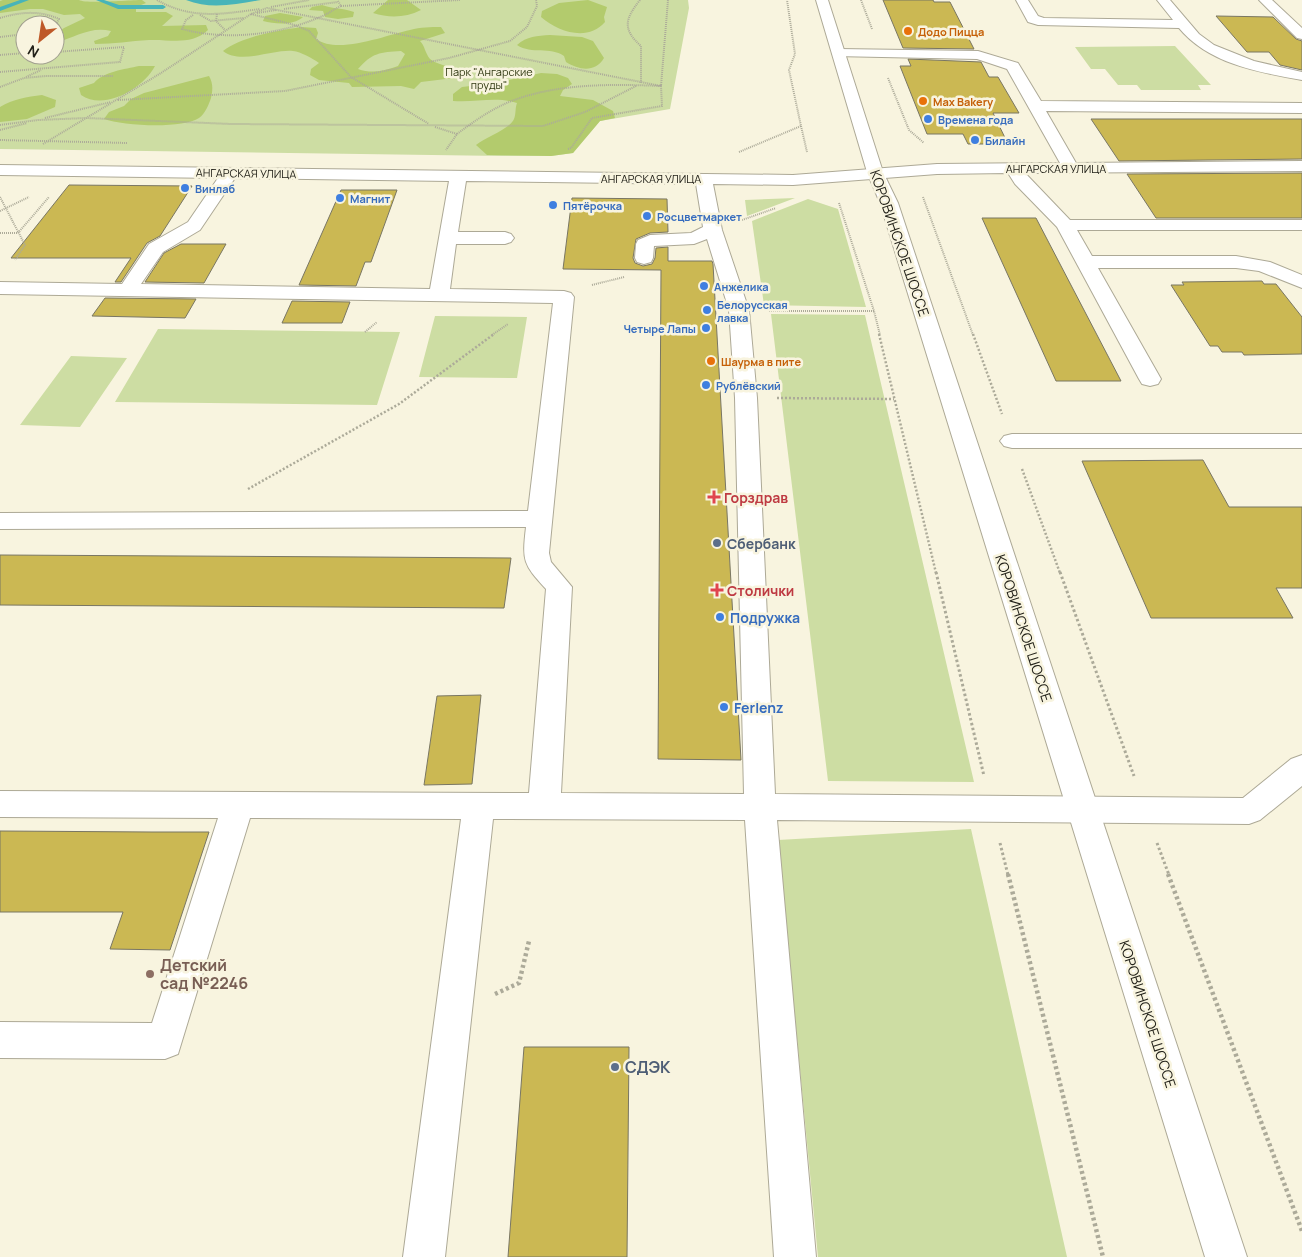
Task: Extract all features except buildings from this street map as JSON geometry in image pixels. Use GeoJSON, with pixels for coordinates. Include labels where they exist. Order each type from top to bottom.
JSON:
{"type":"FeatureCollection","features":[{"type":"Feature","properties":{"kind":"main road","name":"КОРОВИНСКОЕ ШОССЕ"},"geometry":{"type":"LineString","coordinates":[[822,0],[875,172],[891,211],[1226,1257]]}},
{"type":"Feature","properties":{"kind":"main road"},"geometry":{"type":"LineString","coordinates":[[1022,0],[1034,19],[1043,22],[1185,24]]}},
{"type":"Feature","properties":{"kind":"main road"},"geometry":{"type":"LineString","coordinates":[[1163,0],[1200,41],[1229,57],[1302,76]]}},
{"type":"Feature","properties":{"kind":"main road"},"geometry":{"type":"LineString","coordinates":[[1265,0],[1302,35]]}},
{"type":"Feature","properties":{"kind":"main road"},"geometry":{"type":"LineString","coordinates":[[839,53],[978,55],[1013,66],[1071,168]]}},
{"type":"Feature","properties":{"kind":"main road"},"geometry":{"type":"LineString","coordinates":[[1036,106],[1302,108]]}},
{"type":"Feature","properties":{"kind":"main road","name":"АНГАРСКАЯ УЛИЦА"},"geometry":{"type":"LineString","coordinates":[[0,170],[793,180],[937,168],[1302,166]]}},
{"type":"Feature","properties":{"kind":"main road"},"geometry":{"type":"LineString","coordinates":[[1013,168],[1021,180],[1065,225],[1150,379]]}},
{"type":"Feature","properties":{"kind":"main road"},"geometry":{"type":"LineString","coordinates":[[128,290],[156,248],[194,226],[230,173]]}},
{"type":"Feature","properties":{"kind":"main road"},"geometry":{"type":"LineString","coordinates":[[440,294],[458,177]]}},
{"type":"Feature","properties":{"kind":"main road"},"geometry":{"type":"LineString","coordinates":[[703,178],[713,230],[739,310],[746,398],[760,807],[795,1257]]}},
{"type":"Feature","properties":{"kind":"main road"},"geometry":{"type":"LineString","coordinates":[[1065,225],[1302,224]]}},
{"type":"Feature","properties":{"kind":"main road"},"geometry":{"type":"LineString","coordinates":[[644,258],[645,244],[650,241],[694,238],[713,230]]}},
{"type":"Feature","properties":{"kind":"main road"},"geometry":{"type":"LineString","coordinates":[[449,238],[505,238]]}},
{"type":"Feature","properties":{"kind":"main road"},"geometry":{"type":"LineString","coordinates":[[1086,262],[1236,262],[1263,266],[1302,282]]}},
{"type":"Feature","properties":{"kind":"main road"},"geometry":{"type":"LineString","coordinates":[[0,288],[564,297],[538,519],[536,560],[543,570],[556,582],[559,592],[544,806]]}},
{"type":"Feature","properties":{"kind":"main road"},"geometry":{"type":"LineString","coordinates":[[1012,440],[1302,441]]}},
{"type":"Feature","properties":{"kind":"main road"},"geometry":{"type":"LineString","coordinates":[[0,521],[538,519]]}},
{"type":"Feature","properties":{"kind":"main road"},"geometry":{"type":"LineString","coordinates":[[0,804],[1082,808],[1249,811],[1302,768]]}},
{"type":"Feature","properties":{"kind":"main road"},"geometry":{"type":"LineString","coordinates":[[0,1040],[165,1041],[238,805]]}},
{"type":"Feature","properties":{"kind":"main road"},"geometry":{"type":"LineString","coordinates":[[424,1257],[479,806]]}},
{"type":"Feature","properties":{"kind":"path"},"geometry":{"type":"LineString","coordinates":[[157,0],[175,10],[193,15],[266,8],[309,0]]}},
{"type":"Feature","properties":{"kind":"path"},"geometry":{"type":"LineString","coordinates":[[193,15],[186,20],[182,29],[193,34],[217,36],[257,32],[295,25],[320,18],[341,6],[460,0]]}},
{"type":"Feature","properties":{"kind":"path"},"geometry":{"type":"LineString","coordinates":[[0,130],[115,100],[285,91],[481,50],[510,41],[527,27],[536,6],[536,0]]}},
{"type":"Feature","properties":{"kind":"path"},"geometry":{"type":"LineString","coordinates":[[640,0],[628,22],[629,34],[642,46],[642,82]]}},
{"type":"Feature","properties":{"kind":"path"},"geometry":{"type":"LineString","coordinates":[[561,150],[571,148],[592,118],[662,106],[661,86],[668,0]]}},
{"type":"Feature","properties":{"kind":"path"},"geometry":{"type":"LineString","coordinates":[[737,152],[801,126],[789,70],[795,54],[787,0]]}},
{"type":"Feature","properties":{"kind":"path"},"geometry":{"type":"LineString","coordinates":[[251,14],[338,1],[341,6]]}},
{"type":"Feature","properties":{"kind":"path"},"geometry":{"type":"LineString","coordinates":[[42,145],[161,73],[251,14],[266,8],[281,9],[661,86]]}},
{"type":"Feature","properties":{"kind":"path"},"geometry":{"type":"LineString","coordinates":[[16,15],[33,12],[52,15]]}},
{"type":"Feature","properties":{"kind":"path"},"geometry":{"type":"LineString","coordinates":[[199,14],[211,21],[245,18]]}},
{"type":"Feature","properties":{"kind":"path"},"geometry":{"type":"LineString","coordinates":[[216,21],[217,14]]}},
{"type":"Feature","properties":{"kind":"path"},"geometry":{"type":"LineString","coordinates":[[251,14],[295,25],[308,31],[351,77],[430,125],[457,134]]}},
{"type":"Feature","properties":{"kind":"path"},"geometry":{"type":"LineString","coordinates":[[0,18],[15,15]]}},
{"type":"Feature","properties":{"kind":"path"},"geometry":{"type":"LineString","coordinates":[[216,21],[225,30]]}},
{"type":"Feature","properties":{"kind":"path"},"geometry":{"type":"LineString","coordinates":[[0,38],[15,36]]}},
{"type":"Feature","properties":{"kind":"path"},"geometry":{"type":"LineString","coordinates":[[0,72],[120,62],[124,48],[65,51]]}},
{"type":"Feature","properties":{"kind":"path"},"geometry":{"type":"LineString","coordinates":[[0,55],[15,54]]}},
{"type":"Feature","properties":{"kind":"path"},"geometry":{"type":"LineString","coordinates":[[0,87],[44,68]]}},
{"type":"Feature","properties":{"kind":"path"},"geometry":{"type":"LineString","coordinates":[[24,78],[46,76],[113,76]]}},
{"type":"Feature","properties":{"kind":"path"},"geometry":{"type":"LineString","coordinates":[[0,125],[38,120],[86,118],[231,124],[543,126],[585,112],[642,82]]}},
{"type":"Feature","properties":{"kind":"path"},"geometry":{"type":"LineString","coordinates":[[443,154],[457,134],[469,125],[510,102],[552,91],[638,85],[661,86]]}},
{"type":"Feature","properties":{"kind":"path"},"geometry":{"type":"LineString","coordinates":[[0,140],[134,143]]}},
{"type":"Feature","properties":{"kind":"path"},"geometry":{"type":"LineString","coordinates":[[447,149],[456,149]]}},
{"type":"Feature","properties":{"kind":"path"},"geometry":{"type":"LineString","coordinates":[[922,194],[1163,861],[1302,1231]]}},
{"type":"Feature","properties":{"kind":"path"},"geometry":{"type":"LineString","coordinates":[[0,233],[18,233],[50,196]]}},
{"type":"Feature","properties":{"kind":"path"},"geometry":{"type":"LineString","coordinates":[[0,197],[25,245],[15,261]]}},
{"type":"Feature","properties":{"kind":"path"},"geometry":{"type":"LineString","coordinates":[[837,200],[841,205],[874,312],[991,808],[1104,1257]]}},
{"type":"Feature","properties":{"kind":"path"},"geometry":{"type":"LineString","coordinates":[[713,230],[782,206]]}},
{"type":"Feature","properties":{"kind":"path"},"geometry":{"type":"LineString","coordinates":[[244,491],[399,404],[544,297],[641,273],[644,258]]}},
{"type":"Feature","properties":{"kind":"path"},"geometry":{"type":"LineString","coordinates":[[739,310],[874,312]]}},
{"type":"Feature","properties":{"kind":"path"},"geometry":{"type":"LineString","coordinates":[[746,398],[894,399]]}},
{"type":"Feature","properties":{"kind":"path"},"geometry":{"type":"LineString","coordinates":[[454,1013],[518,983],[529,941]]}},
{"type":"Feature","properties":{"kind":"green space","name":"Парк \"Ангарские пруды\""},"geometry":{"type":"Polygon","coordinates":[[[0,0],[688,0],[689,8],[670,109],[600,121],[573,153],[551,156],[0,149],[0,0]]]}},
{"type":"Feature","properties":{"kind":"green space"},"geometry":{"type":"Polygon","coordinates":[[[79,0],[99,2],[142,0],[146,3],[136,7],[136,12],[166,12],[173,16],[162,26],[206,25],[208,30],[195,38],[180,41],[149,40],[95,44],[94,41],[108,36],[111,31],[90,31],[65,40],[65,28],[85,18],[80,14],[64,15],[43,9],[0,13],[0,1],[79,0]]]}},
{"type":"Feature","properties":{"kind":"green space"},"geometry":{"type":"Polygon","coordinates":[[[388,0],[407,0],[421,10],[409,15],[397,16],[373,13],[388,0]]]}},
{"type":"Feature","properties":{"kind":"green space"},"geometry":{"type":"Polygon","coordinates":[[[588,0],[607,7],[604,17],[605,22],[590,32],[573,33],[556,27],[541,17],[542,11],[559,3],[588,0]]]}},
{"type":"Feature","properties":{"kind":"green space"},"geometry":{"type":"Polygon","coordinates":[[[322,5],[354,12],[353,17],[338,19],[325,17],[323,11],[309,10],[312,7],[322,5]]]}},
{"type":"Feature","properties":{"kind":"green space"},"geometry":{"type":"Polygon","coordinates":[[[280,13],[303,17],[289,23],[263,21],[265,16],[280,13]]]}},
{"type":"Feature","properties":{"kind":"green space"},"geometry":{"type":"Polygon","coordinates":[[[301,27],[316,28],[318,33],[316,39],[325,43],[349,45],[418,28],[441,27],[445,33],[420,41],[430,59],[457,71],[454,78],[421,82],[414,89],[401,86],[352,87],[349,83],[319,80],[310,75],[311,69],[319,63],[293,51],[238,57],[223,51],[240,41],[271,32],[301,27]],[[401,51],[377,54],[358,69],[373,72],[393,68],[398,66],[405,54],[401,51]]]}},
{"type":"Feature","properties":{"kind":"green space"},"geometry":{"type":"Polygon","coordinates":[[[550,35],[582,37],[593,41],[604,58],[596,66],[586,69],[566,62],[564,56],[559,53],[529,50],[517,45],[528,38],[550,35]]]}},
{"type":"Feature","properties":{"kind":"green space"},"geometry":{"type":"Polygon","coordinates":[[[1175,46],[1211,85],[1198,85],[1201,90],[1141,90],[1137,85],[1118,85],[1105,69],[1091,69],[1075,47],[1175,46]]]}},
{"type":"Feature","properties":{"kind":"green space"},"geometry":{"type":"Polygon","coordinates":[[[139,66],[155,66],[142,82],[122,95],[101,100],[90,99],[81,95],[79,88],[94,83],[103,76],[139,66]]]}},
{"type":"Feature","properties":{"kind":"green space"},"geometry":{"type":"Polygon","coordinates":[[[541,73],[557,74],[568,78],[572,84],[563,90],[560,96],[593,100],[613,111],[615,118],[600,121],[573,153],[551,156],[487,155],[476,145],[512,123],[517,103],[501,100],[453,101],[453,94],[462,87],[496,83],[541,73]]]}},
{"type":"Feature","properties":{"kind":"green space"},"geometry":{"type":"Polygon","coordinates":[[[209,76],[212,89],[211,98],[205,111],[199,118],[180,124],[167,125],[138,125],[104,119],[109,112],[124,106],[131,99],[144,93],[209,76]]]}},
{"type":"Feature","properties":{"kind":"green space"},"geometry":{"type":"Polygon","coordinates":[[[42,95],[56,100],[55,107],[27,119],[0,122],[0,107],[15,100],[42,95]]]}},
{"type":"Feature","properties":{"kind":"green space"},"geometry":{"type":"Polygon","coordinates":[[[795,198],[747,216],[745,200],[795,198]]]}},
{"type":"Feature","properties":{"kind":"green space"},"geometry":{"type":"Polygon","coordinates":[[[808,199],[838,209],[866,307],[764,305],[752,221],[808,199]]]}},
{"type":"Feature","properties":{"kind":"green space"},"geometry":{"type":"Polygon","coordinates":[[[771,314],[865,315],[974,782],[828,781],[771,314]]]}},
{"type":"Feature","properties":{"kind":"green space"},"geometry":{"type":"Polygon","coordinates":[[[435,316],[527,317],[517,378],[419,377],[435,316]]]}},
{"type":"Feature","properties":{"kind":"green space"},"geometry":{"type":"Polygon","coordinates":[[[158,329],[400,332],[377,405],[115,402],[158,329]]]}},
{"type":"Feature","properties":{"kind":"green space"},"geometry":{"type":"Polygon","coordinates":[[[71,356],[127,358],[80,427],[20,425],[71,356]]]}},
{"type":"Feature","properties":{"kind":"green space"},"geometry":{"type":"Polygon","coordinates":[[[971,829],[1067,1257],[818,1257],[778,840],[971,829]]]}},
{"type":"Feature","properties":{"kind":"water"},"geometry":{"type":"Polygon","coordinates":[[[186,0],[261,0],[205,5],[186,0]]]}},
{"type":"Feature","properties":{"kind":"waterway"},"geometry":{"type":"LineString","coordinates":[[0,9],[26,0]]}},
{"type":"Feature","properties":{"kind":"waterway"},"geometry":{"type":"LineString","coordinates":[[99,0],[118,7],[163,7]]}},
{"type":"Feature","properties":{"kind":"place","name":"Додо Пицца"},"geometry":{"type":"Point","coordinates":[908,31]}},
{"type":"Feature","properties":{"kind":"place","name":"Max Bakery"},"geometry":{"type":"Point","coordinates":[923,101]}},
{"type":"Feature","properties":{"kind":"place","name":"Времена года"},"geometry":{"type":"Point","coordinates":[928,119]}},
{"type":"Feature","properties":{"kind":"place","name":"Билайн"},"geometry":{"type":"Point","coordinates":[975,140]}},
{"type":"Feature","properties":{"kind":"place","name":"Винлаб"},"geometry":{"type":"Point","coordinates":[185,188]}},
{"type":"Feature","properties":{"kind":"place","name":"Магнит"},"geometry":{"type":"Point","coordinates":[340,198]}},
{"type":"Feature","properties":{"kind":"place","name":"Пятёрочка"},"geometry":{"type":"Point","coordinates":[553,205]}},
{"type":"Feature","properties":{"kind":"place","name":"Росцветмаркет"},"geometry":{"type":"Point","coordinates":[647,216]}},
{"type":"Feature","properties":{"kind":"place","name":"Анжелика"},"geometry":{"type":"Point","coordinates":[704,286]}},
{"type":"Feature","properties":{"kind":"place","name":"Белорусская лавка"},"geometry":{"type":"Point","coordinates":[707,310]}},
{"type":"Feature","properties":{"kind":"place","name":"Четыре Лапы"},"geometry":{"type":"Point","coordinates":[706,328]}},
{"type":"Feature","properties":{"kind":"place","name":"Шаурма в пите"},"geometry":{"type":"Point","coordinates":[711,361]}},
{"type":"Feature","properties":{"kind":"place","name":"Рублёвский"},"geometry":{"type":"Point","coordinates":[706,385]}},
{"type":"Feature","properties":{"kind":"place","name":"Горздрав"},"geometry":{"type":"Point","coordinates":[714,497]}},
{"type":"Feature","properties":{"kind":"place","name":"Сбербанк"},"geometry":{"type":"Point","coordinates":[717,543]}},
{"type":"Feature","properties":{"kind":"place","name":"Столички"},"geometry":{"type":"Point","coordinates":[717,590]}},
{"type":"Feature","properties":{"kind":"place","name":"Подружка"},"geometry":{"type":"Point","coordinates":[720,617]}},
{"type":"Feature","properties":{"kind":"place","name":"Ferlenz"},"geometry":{"type":"Point","coordinates":[724,707]}},
{"type":"Feature","properties":{"kind":"place","name":"Детский сад №2246"},"geometry":{"type":"Point","coordinates":[150,974]}},
{"type":"Feature","properties":{"kind":"place","name":"СДЭК"},"geometry":{"type":"Point","coordinates":[615,1067]}}]}
